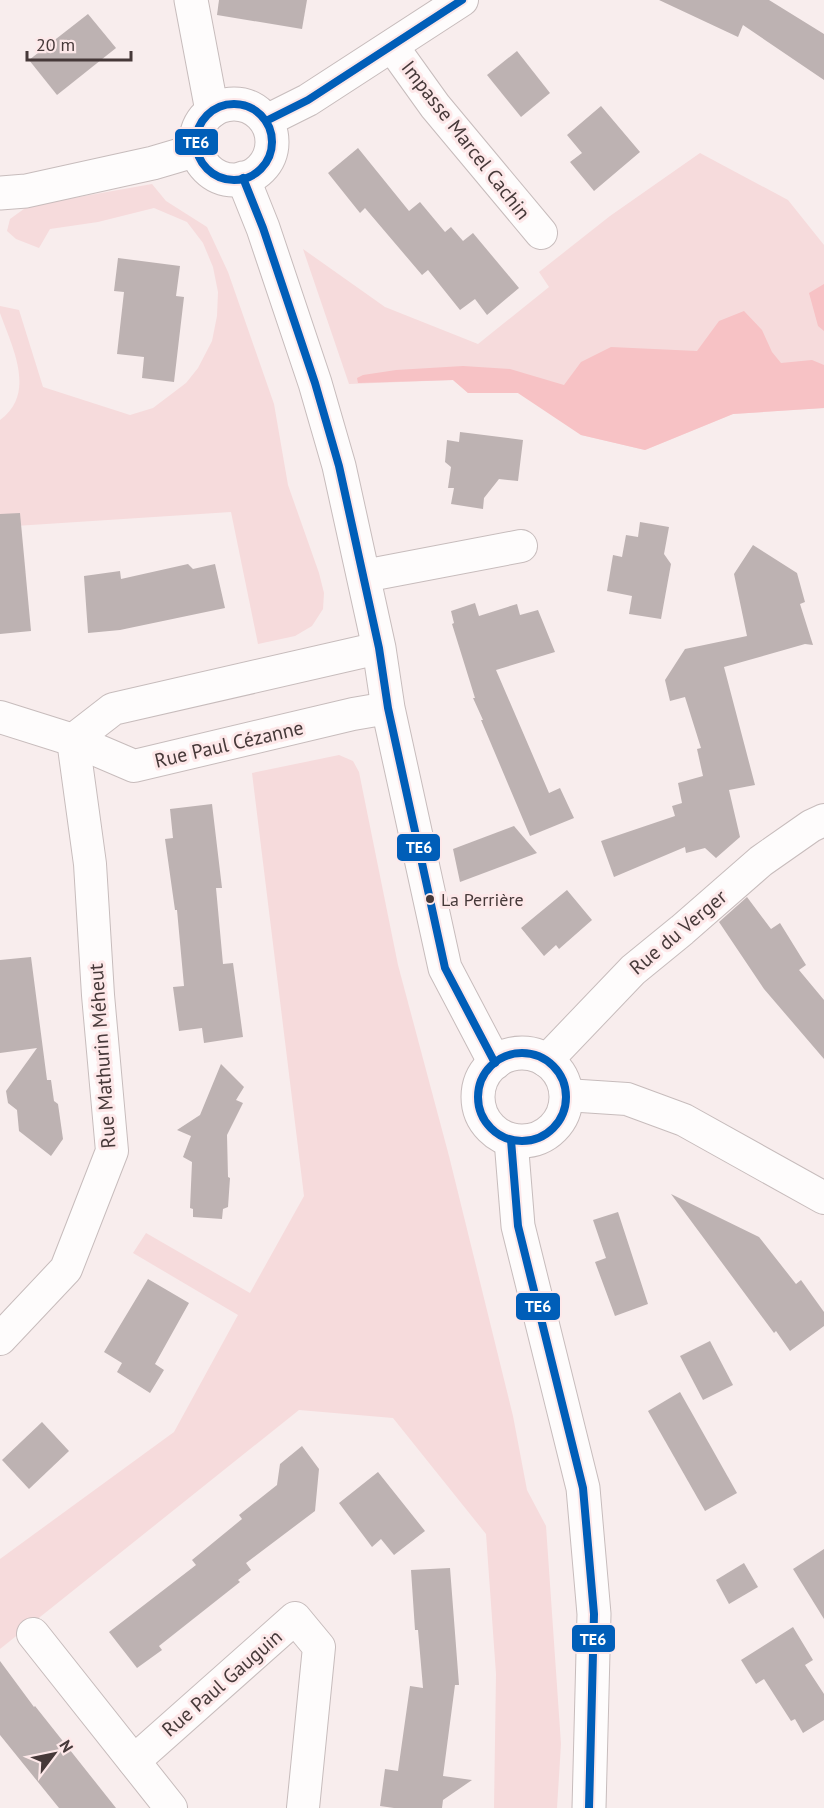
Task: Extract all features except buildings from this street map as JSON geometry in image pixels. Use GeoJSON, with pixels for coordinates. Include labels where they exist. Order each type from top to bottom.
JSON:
{"type":"FeatureCollection","features":[{"type":"Feature","properties":{"kind":"street"},"geometry":{"type":"LineString","coordinates":[[191,0],[212,111]]}},
{"type":"Feature","properties":{"kind":"street"},"geometry":{"type":"LineString","coordinates":[[266,121],[308,100],[462,0]]}},
{"type":"Feature","properties":{"kind":"street","name":"Impasse Marcel Cachin"},"geometry":{"type":"LineString","coordinates":[[392,46],[435,106],[541,233]]}},
{"type":"Feature","properties":{"kind":"street"},"geometry":{"type":"LineString","coordinates":[[223,105],[247,106],[258,112],[266,121],[271,132],[270,156],[254,174],[243,178],[219,177],[202,161],[197,150],[199,128],[212,111],[223,105]]}},
{"type":"Feature","properties":{"kind":"street"},"geometry":{"type":"LineString","coordinates":[[0,193],[26,191],[142,166],[197,150]]}},
{"type":"Feature","properties":{"kind":"street"},"geometry":{"type":"LineString","coordinates":[[243,178],[263,228],[315,383],[339,466],[379,648],[388,708],[445,968],[495,1063]]}},
{"type":"Feature","properties":{"kind":"street"},"geometry":{"type":"LineString","coordinates":[[364,576],[520,546]]}},
{"type":"Feature","properties":{"kind":"street"},"geometry":{"type":"LineString","coordinates":[[73,740],[113,709],[379,648]]}},
{"type":"Feature","properties":{"kind":"street","name":"Rue Paul Cézanne"},"geometry":{"type":"LineString","coordinates":[[0,717],[73,740],[134,766],[353,714],[388,708]]}},
{"type":"Feature","properties":{"kind":"street","name":"Rue Mathurin Méheut"},"geometry":{"type":"LineString","coordinates":[[0,1339],[66,1269],[112,1151],[90,864],[73,740]]}},
{"type":"Feature","properties":{"kind":"street","name":"Rue du Verger"},"geometry":{"type":"LineString","coordinates":[[546,1061],[633,970],[761,861],[811,826],[824,820]]}},
{"type":"Feature","properties":{"kind":"street"},"geometry":{"type":"LineString","coordinates":[[520,1053],[534,1055],[546,1061],[556,1070],[563,1082],[566,1095],[559,1121],[550,1132],[524,1142],[511,1140],[498,1134],[488,1125],[481,1113],[478,1099],[480,1085],[486,1073],[495,1063],[507,1056],[520,1053]]}},
{"type":"Feature","properties":{"kind":"street"},"geometry":{"type":"LineString","coordinates":[[566,1095],[627,1099],[684,1120],[824,1198]]}},
{"type":"Feature","properties":{"kind":"street"},"geometry":{"type":"LineString","coordinates":[[511,1140],[518,1226],[583,1488],[594,1614],[589,1808]]}},
{"type":"Feature","properties":{"kind":"street","name":"Rue Paul Gauguin"},"geometry":{"type":"LineString","coordinates":[[134,1761],[295,1618],[320,1647],[303,1808]]}},
{"type":"Feature","properties":{"kind":"street"},"geometry":{"type":"LineString","coordinates":[[33,1634],[171,1808]]}},
{"type":"Feature","properties":{"kind":"shaded area"},"geometry":{"type":"Polygon","coordinates":[[[700,153],[788,200],[824,245],[824,408],[733,414],[645,450],[581,435],[518,393],[468,393],[453,380],[349,384],[303,249],[385,307],[478,344],[549,287],[539,272],[610,216],[700,153]]]}},
{"type":"Feature","properties":{"kind":"shaded area"},"geometry":{"type":"Polygon","coordinates":[[[152,184],[166,201],[207,227],[228,272],[274,404],[288,485],[324,593],[323,609],[312,626],[295,636],[258,644],[231,512],[0,527],[0,420],[11,409],[17,397],[19,383],[15,355],[0,313],[0,306],[19,310],[43,387],[130,415],[153,408],[186,383],[198,368],[212,341],[217,316],[218,292],[213,267],[203,243],[187,222],[154,208],[98,222],[50,229],[39,248],[16,239],[7,231],[10,219],[28,206],[152,184]]]}},
{"type":"Feature","properties":{"kind":"shaded area"},"geometry":{"type":"Polygon","coordinates":[[[824,284],[824,331],[818,326],[809,293],[824,284]]]}},
{"type":"Feature","properties":{"kind":"shaded area"},"geometry":{"type":"Polygon","coordinates":[[[744,311],[762,330],[772,352],[781,363],[812,360],[824,365],[824,408],[733,414],[645,450],[581,435],[518,393],[468,393],[453,380],[358,383],[357,378],[396,370],[463,366],[510,369],[564,385],[581,362],[611,347],[697,351],[719,321],[744,311]]]}},
{"type":"Feature","properties":{"kind":"shaded area"},"geometry":{"type":"Polygon","coordinates":[[[339,755],[353,761],[359,772],[398,965],[449,1156],[513,1416],[527,1490],[546,1526],[561,1744],[557,1808],[494,1808],[496,1674],[486,1534],[393,1418],[299,1410],[0,1649],[0,1559],[174,1432],[238,1315],[133,1253],[146,1233],[250,1293],[304,1196],[252,773],[339,755]]]}},
{"type":"Feature","properties":{"kind":"transit line","name":"TE6"},"geometry":{"type":"LineString","coordinates":[[266,121],[308,100],[462,0]]}},
{"type":"Feature","properties":{"kind":"transit line","name":"TE6"},"geometry":{"type":"LineString","coordinates":[[234,104],[248,107],[261,115],[269,128],[272,142],[269,156],[261,169],[248,177],[234,180],[220,177],[207,169],[199,156],[196,142],[199,128],[207,115],[220,107],[234,104]]}},
{"type":"Feature","properties":{"kind":"transit line","name":"TE6"},"geometry":{"type":"LineString","coordinates":[[243,178],[263,228],[315,383],[339,466],[379,648],[388,708],[445,968],[495,1063]]}},
{"type":"Feature","properties":{"kind":"transit line","name":"TE6"},"geometry":{"type":"LineString","coordinates":[[522,1053],[539,1057],[553,1066],[562,1080],[566,1097],[562,1114],[553,1128],[539,1137],[522,1141],[505,1137],[491,1128],[482,1114],[478,1097],[482,1080],[491,1066],[505,1057],[522,1053]]}},
{"type":"Feature","properties":{"kind":"transit line","name":"TE6"},"geometry":{"type":"LineString","coordinates":[[511,1140],[518,1226],[583,1488],[594,1614],[589,1808]]}},
{"type":"Feature","properties":{"kind":"place","name":"La Perrière"},"geometry":{"type":"Point","coordinates":[430,899]}}]}
